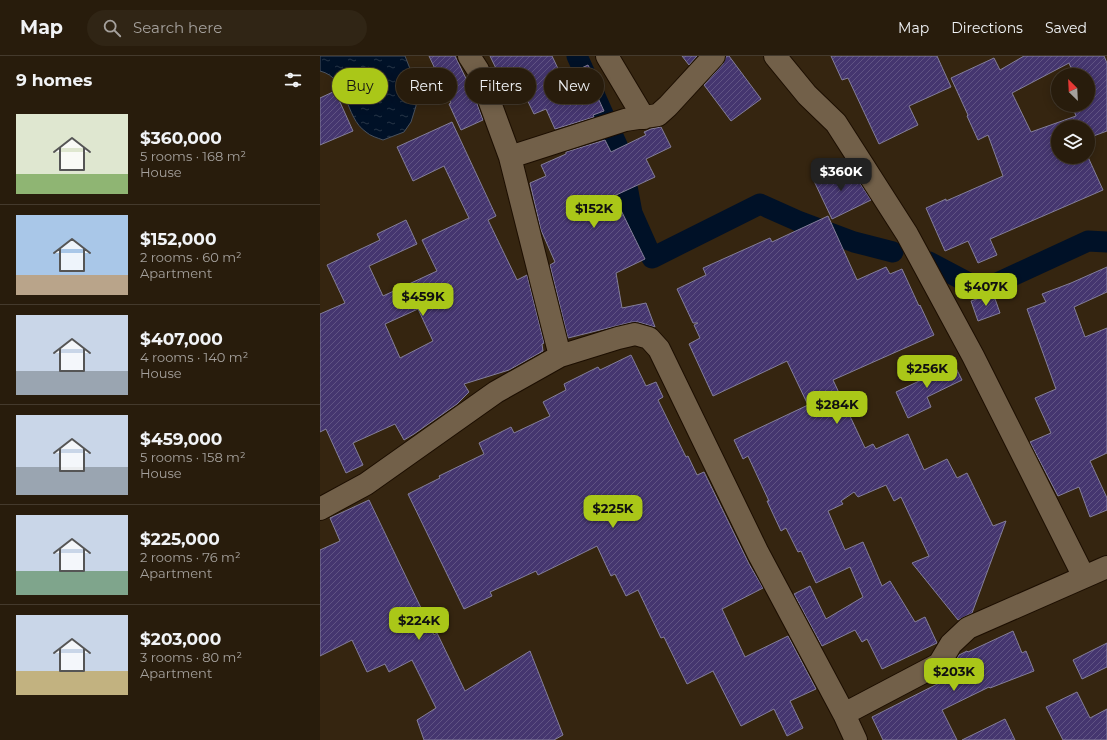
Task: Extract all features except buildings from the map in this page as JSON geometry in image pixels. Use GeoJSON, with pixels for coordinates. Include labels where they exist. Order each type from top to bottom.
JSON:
{"type":"FeatureCollection","features":[{"type":"Feature","properties":{"kind":"street"},"geometry":{"type":"LineString","coordinates":[[469,56],[478,70],[510,157],[560,356]]}},
{"type":"Feature","properties":{"kind":"street"},"geometry":{"type":"LineString","coordinates":[[607,56],[635,119]]}},
{"type":"Feature","properties":{"kind":"street"},"geometry":{"type":"LineString","coordinates":[[510,157],[587,132],[635,119],[658,115],[714,56]]}},
{"type":"Feature","properties":{"kind":"street"},"geometry":{"type":"LineString","coordinates":[[775,56],[807,95],[836,123],[907,234],[973,356],[1084,577]]}},
{"type":"Feature","properties":{"kind":"street"},"geometry":{"type":"LineString","coordinates":[[320,509],[366,484],[496,392],[560,356],[635,334],[649,338],[659,349],[758,553],[844,714],[856,740]]}},
{"type":"Feature","properties":{"kind":"street"},"geometry":{"type":"LineString","coordinates":[[844,714],[939,664],[951,644],[968,628],[1107,567]]}},
{"type":"Feature","properties":{"kind":"water"},"geometry":{"type":"Polygon","coordinates":[[[320,56],[405,56],[410,68],[396,68],[396,104],[416,104],[411,122],[404,132],[383,140],[372,136],[359,125],[348,104],[388,104],[388,68],[332,68],[332,78],[320,71],[320,56]]]}},
{"type":"Feature","properties":{"kind":"waterway"},"geometry":{"type":"LineString","coordinates":[[577,56],[621,154],[632,213],[652,258],[760,204],[798,221],[854,242],[893,252]]}},
{"type":"Feature","properties":{"kind":"waterway"},"geometry":{"type":"LineString","coordinates":[[929,262],[982,290],[1088,241],[1107,242]]}}]}
